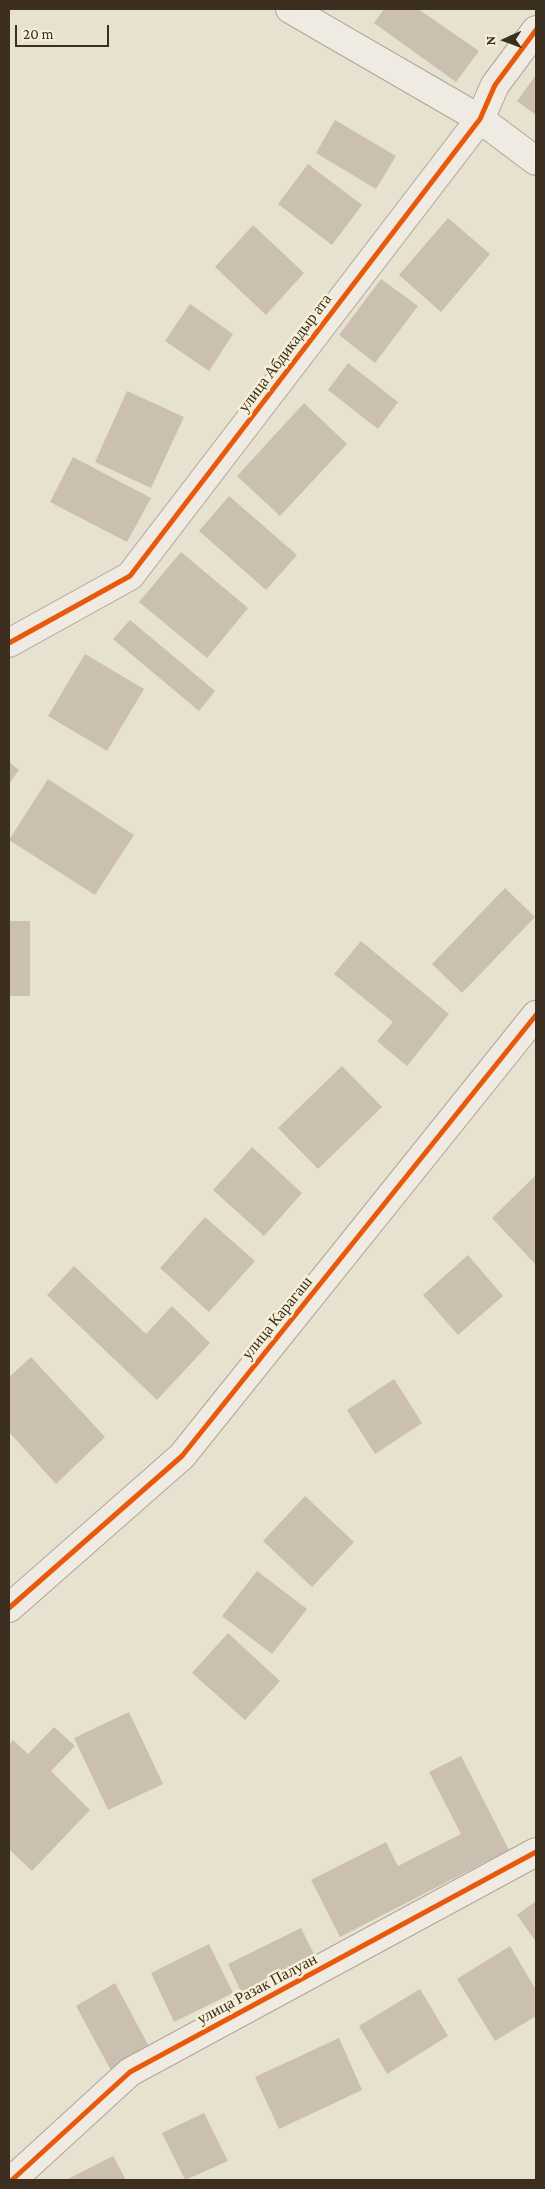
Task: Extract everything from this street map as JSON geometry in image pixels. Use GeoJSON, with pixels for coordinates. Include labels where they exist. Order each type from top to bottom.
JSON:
{"type":"FeatureCollection","features":[{"type":"Feature","properties":{"kind":"street"},"geometry":{"type":"LineString","coordinates":[[290,9],[480,118],[536,161]]}},
{"type":"Feature","properties":{"kind":"street","name":"улица Абдикадыр ата"},"geometry":{"type":"LineString","coordinates":[[9,643],[130,576],[480,118],[495,84],[536,30]]}},
{"type":"Feature","properties":{"kind":"street","name":"улица Карагаш"},"geometry":{"type":"LineString","coordinates":[[9,1608],[182,1456],[536,1015]]}},
{"type":"Feature","properties":{"kind":"street","name":"улица Разак Палуан"},"geometry":{"type":"LineString","coordinates":[[12,2180],[130,2072],[536,1852]]}},
{"type":"Feature","properties":{"kind":"building"},"geometry":{"type":"Polygon","coordinates":[[[384,9],[418,9],[479,51],[456,82],[374,23],[384,9]]]}},
{"type":"Feature","properties":{"kind":"building"},"geometry":{"type":"Polygon","coordinates":[[[536,75],[536,115],[517,101],[536,75]]]}},
{"type":"Feature","properties":{"kind":"building"},"geometry":{"type":"Polygon","coordinates":[[[335,120],[396,156],[376,189],[316,153],[335,120]]]}},
{"type":"Feature","properties":{"kind":"building"},"geometry":{"type":"Polygon","coordinates":[[[308,164],[362,205],[332,245],[278,204],[308,164]]]}},
{"type":"Feature","properties":{"kind":"building"},"geometry":{"type":"Polygon","coordinates":[[[448,218],[490,254],[441,312],[399,275],[448,218]]]}},
{"type":"Feature","properties":{"kind":"building"},"geometry":{"type":"Polygon","coordinates":[[[253,225],[304,273],[266,315],[215,267],[253,225]]]}},
{"type":"Feature","properties":{"kind":"building"},"geometry":{"type":"Polygon","coordinates":[[[381,279],[418,306],[375,363],[339,335],[381,279]]]}},
{"type":"Feature","properties":{"kind":"building"},"geometry":{"type":"Polygon","coordinates":[[[190,304],[233,334],[209,371],[165,341],[190,304]]]}},
{"type":"Feature","properties":{"kind":"building"},"geometry":{"type":"Polygon","coordinates":[[[348,363],[398,402],[378,429],[328,390],[348,363]]]}},
{"type":"Feature","properties":{"kind":"building"},"geometry":{"type":"Polygon","coordinates":[[[127,391],[184,417],[151,488],[95,462],[127,391]]]}},
{"type":"Feature","properties":{"kind":"building"},"geometry":{"type":"Polygon","coordinates":[[[304,403],[347,444],[280,516],[237,476],[304,403]]]}},
{"type":"Feature","properties":{"kind":"building"},"geometry":{"type":"Polygon","coordinates":[[[73,457],[151,498],[127,542],[50,502],[73,457]]]}},
{"type":"Feature","properties":{"kind":"building"},"geometry":{"type":"Polygon","coordinates":[[[229,496],[297,555],[266,590],[199,531],[229,496]]]}},
{"type":"Feature","properties":{"kind":"building"},"geometry":{"type":"Polygon","coordinates":[[[181,552],[248,608],[207,658],[139,602],[181,552]]]}},
{"type":"Feature","properties":{"kind":"building"},"geometry":{"type":"Polygon","coordinates":[[[130,620],[215,691],[199,711],[113,639],[130,620]]]}},
{"type":"Feature","properties":{"kind":"building"},"geometry":{"type":"Polygon","coordinates":[[[85,654],[144,689],[107,751],[48,716],[85,654]]]}},
{"type":"Feature","properties":{"kind":"building"},"geometry":{"type":"Polygon","coordinates":[[[9,762],[19,770],[9,784],[9,762]]]}},
{"type":"Feature","properties":{"kind":"building"},"geometry":{"type":"Polygon","coordinates":[[[48,779],[134,835],[95,895],[9,840],[48,779]]]}},
{"type":"Feature","properties":{"kind":"building"},"geometry":{"type":"Polygon","coordinates":[[[505,888],[535,917],[462,993],[432,964],[505,888]]]}},
{"type":"Feature","properties":{"kind":"building"},"geometry":{"type":"Polygon","coordinates":[[[9,921],[30,921],[30,996],[9,996],[9,921]]]}},
{"type":"Feature","properties":{"kind":"building"},"geometry":{"type":"Polygon","coordinates":[[[361,941],[449,1014],[407,1066],[377,1041],[393,1022],[334,974],[361,941]]]}},
{"type":"Feature","properties":{"kind":"building"},"geometry":{"type":"Polygon","coordinates":[[[342,1066],[382,1107],[318,1169],[278,1128],[342,1066]]]}},
{"type":"Feature","properties":{"kind":"building"},"geometry":{"type":"Polygon","coordinates":[[[252,1147],[302,1193],[264,1236],[213,1190],[252,1147]]]}},
{"type":"Feature","properties":{"kind":"building"},"geometry":{"type":"Polygon","coordinates":[[[536,1175],[536,1265],[492,1218],[536,1175]]]}},
{"type":"Feature","properties":{"kind":"building"},"geometry":{"type":"Polygon","coordinates":[[[205,1217],[255,1261],[209,1312],[160,1268],[205,1217]]]}},
{"type":"Feature","properties":{"kind":"building"},"geometry":{"type":"Polygon","coordinates":[[[468,1255],[503,1296],[458,1335],[423,1295],[468,1255]]]}},
{"type":"Feature","properties":{"kind":"building"},"geometry":{"type":"Polygon","coordinates":[[[74,1266],[146,1334],[172,1306],[210,1343],[157,1400],[47,1295],[74,1266]]]}},
{"type":"Feature","properties":{"kind":"building"},"geometry":{"type":"Polygon","coordinates":[[[31,1357],[105,1437],[56,1484],[9,1432],[9,1377],[31,1357]]]}},
{"type":"Feature","properties":{"kind":"building"},"geometry":{"type":"Polygon","coordinates":[[[394,1379],[422,1423],[375,1454],[347,1410],[394,1379]]]}},
{"type":"Feature","properties":{"kind":"building"},"geometry":{"type":"Polygon","coordinates":[[[305,1496],[354,1542],[312,1587],[263,1541],[305,1496]]]}},
{"type":"Feature","properties":{"kind":"building"},"geometry":{"type":"Polygon","coordinates":[[[257,1571],[307,1609],[272,1654],[222,1616],[257,1571]]]}},
{"type":"Feature","properties":{"kind":"building"},"geometry":{"type":"Polygon","coordinates":[[[228,1633],[280,1681],[245,1720],[192,1673],[228,1633]]]}},
{"type":"Feature","properties":{"kind":"building"},"geometry":{"type":"Polygon","coordinates":[[[129,1712],[163,1784],[108,1810],[74,1738],[129,1712]]]}},
{"type":"Feature","properties":{"kind":"building"},"geometry":{"type":"Polygon","coordinates":[[[54,1727],[75,1746],[51,1771],[90,1810],[32,1871],[9,1849],[9,1745],[13,1740],[28,1754],[54,1727]]]}},
{"type":"Feature","properties":{"kind":"building"},"geometry":{"type":"Polygon","coordinates":[[[461,1756],[509,1850],[340,1937],[311,1880],[386,1842],[398,1866],[461,1834],[429,1772],[461,1756]]]}},
{"type":"Feature","properties":{"kind":"building"},"geometry":{"type":"Polygon","coordinates":[[[536,1901],[536,1942],[517,1915],[536,1901]]]}},
{"type":"Feature","properties":{"kind":"building"},"geometry":{"type":"Polygon","coordinates":[[[301,1928],[317,1960],[243,1996],[228,1964],[301,1928]]]}},
{"type":"Feature","properties":{"kind":"building"},"geometry":{"type":"Polygon","coordinates":[[[209,1944],[233,1993],[174,2022],[151,1973],[209,1944]]]}},
{"type":"Feature","properties":{"kind":"building"},"geometry":{"type":"Polygon","coordinates":[[[510,1946],[536,1990],[536,2016],[495,2041],[457,1979],[510,1946]]]}},
{"type":"Feature","properties":{"kind":"building"},"geometry":{"type":"Polygon","coordinates":[[[115,1983],[153,2054],[114,2076],[76,2006],[115,1983]]]}},
{"type":"Feature","properties":{"kind":"building"},"geometry":{"type":"Polygon","coordinates":[[[420,1989],[448,2036],[387,2074],[359,2026],[420,1989]]]}},
{"type":"Feature","properties":{"kind":"building"},"geometry":{"type":"Polygon","coordinates":[[[339,2038],[362,2090],[279,2129],[255,2077],[339,2038]]]}},
{"type":"Feature","properties":{"kind":"building"},"geometry":{"type":"Polygon","coordinates":[[[204,2113],[228,2161],[185,2180],[162,2133],[204,2113]]]}},
{"type":"Feature","properties":{"kind":"building"},"geometry":{"type":"Polygon","coordinates":[[[113,2156],[126,2180],[66,2180],[113,2156]]]}},
{"type":"Feature","properties":{"kind":"cycle path"},"geometry":{"type":"LineString","coordinates":[[9,643],[130,576],[480,119],[495,85],[536,30]]}},
{"type":"Feature","properties":{"kind":"cycle path"},"geometry":{"type":"LineString","coordinates":[[9,1608],[182,1456],[536,1015]]}},
{"type":"Feature","properties":{"kind":"cycle path"},"geometry":{"type":"LineString","coordinates":[[12,2180],[130,2072],[536,1852]]}}]}
